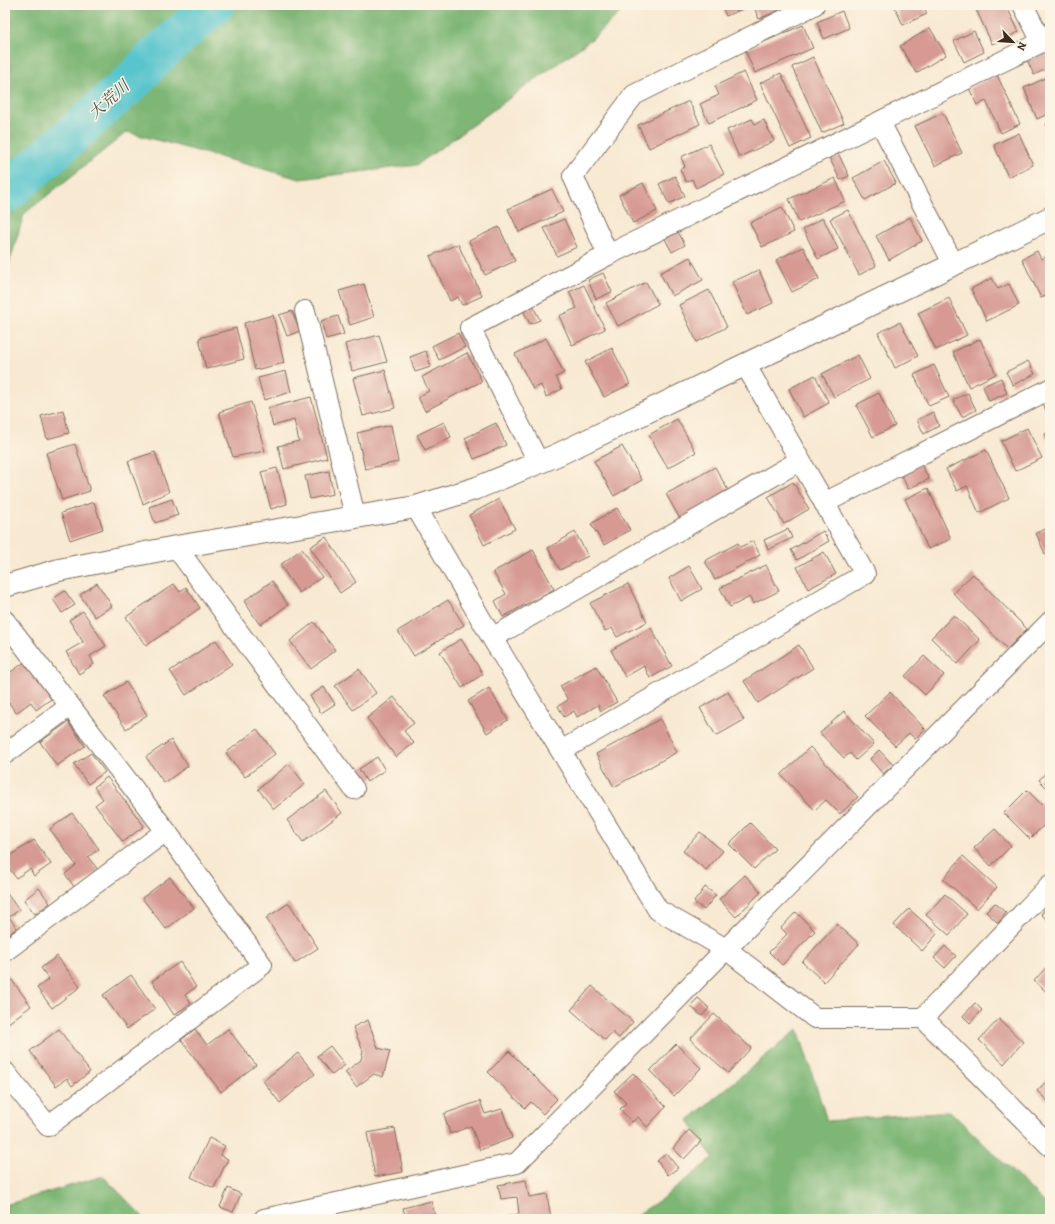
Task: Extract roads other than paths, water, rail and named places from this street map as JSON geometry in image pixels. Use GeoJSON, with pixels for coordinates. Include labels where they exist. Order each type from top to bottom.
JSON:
{"type":"FeatureCollection","features":[{"type":"Feature","properties":{"kind":"street"},"geometry":{"type":"LineString","coordinates":[[608,255],[573,176],[634,96],[814,5]]}},
{"type":"Feature","properties":{"kind":"street"},"geometry":{"type":"LineString","coordinates":[[539,463],[470,328],[608,255],[1046,40],[1024,5]]}},
{"type":"Feature","properties":{"kind":"street"},"geometry":{"type":"LineString","coordinates":[[880,122],[954,265]]}},
{"type":"Feature","properties":{"kind":"street"},"geometry":{"type":"LineString","coordinates":[[5,586],[60,570],[176,547],[416,507],[477,488],[557,455],[1050,218]]}},
{"type":"Feature","properties":{"kind":"street"},"geometry":{"type":"LineString","coordinates":[[305,311],[355,516]]}},
{"type":"Feature","properties":{"kind":"street"},"geometry":{"type":"LineString","coordinates":[[561,750],[865,574],[799,461],[745,364]]}},
{"type":"Feature","properties":{"kind":"street"},"geometry":{"type":"LineString","coordinates":[[824,503],[1050,389]]}},
{"type":"Feature","properties":{"kind":"street"},"geometry":{"type":"LineString","coordinates":[[492,638],[799,461]]}},
{"type":"Feature","properties":{"kind":"street"},"geometry":{"type":"LineString","coordinates":[[416,507],[492,638],[658,910],[726,949],[815,1018],[924,1018],[1050,1146]]}},
{"type":"Feature","properties":{"kind":"street"},"geometry":{"type":"LineString","coordinates":[[176,547],[354,789]]}},
{"type":"Feature","properties":{"kind":"street"},"geometry":{"type":"LineString","coordinates":[[5,620],[166,831],[262,965],[48,1126],[5,1072]]}},
{"type":"Feature","properties":{"kind":"street"},"geometry":{"type":"LineString","coordinates":[[264,1219],[518,1163],[726,949],[1050,622]]}},
{"type":"Feature","properties":{"kind":"street"},"geometry":{"type":"LineString","coordinates":[[5,754],[70,706]]}},
{"type":"Feature","properties":{"kind":"street"},"geometry":{"type":"LineString","coordinates":[[5,951],[166,831]]}},
{"type":"Feature","properties":{"kind":"street"},"geometry":{"type":"LineString","coordinates":[[924,1018],[1050,885]]}},
{"type":"Feature","properties":{"kind":"waterway","name":"大荒川"},"geometry":{"type":"LineString","coordinates":[[5,194],[133,81],[152,60],[214,5]]}}]}
